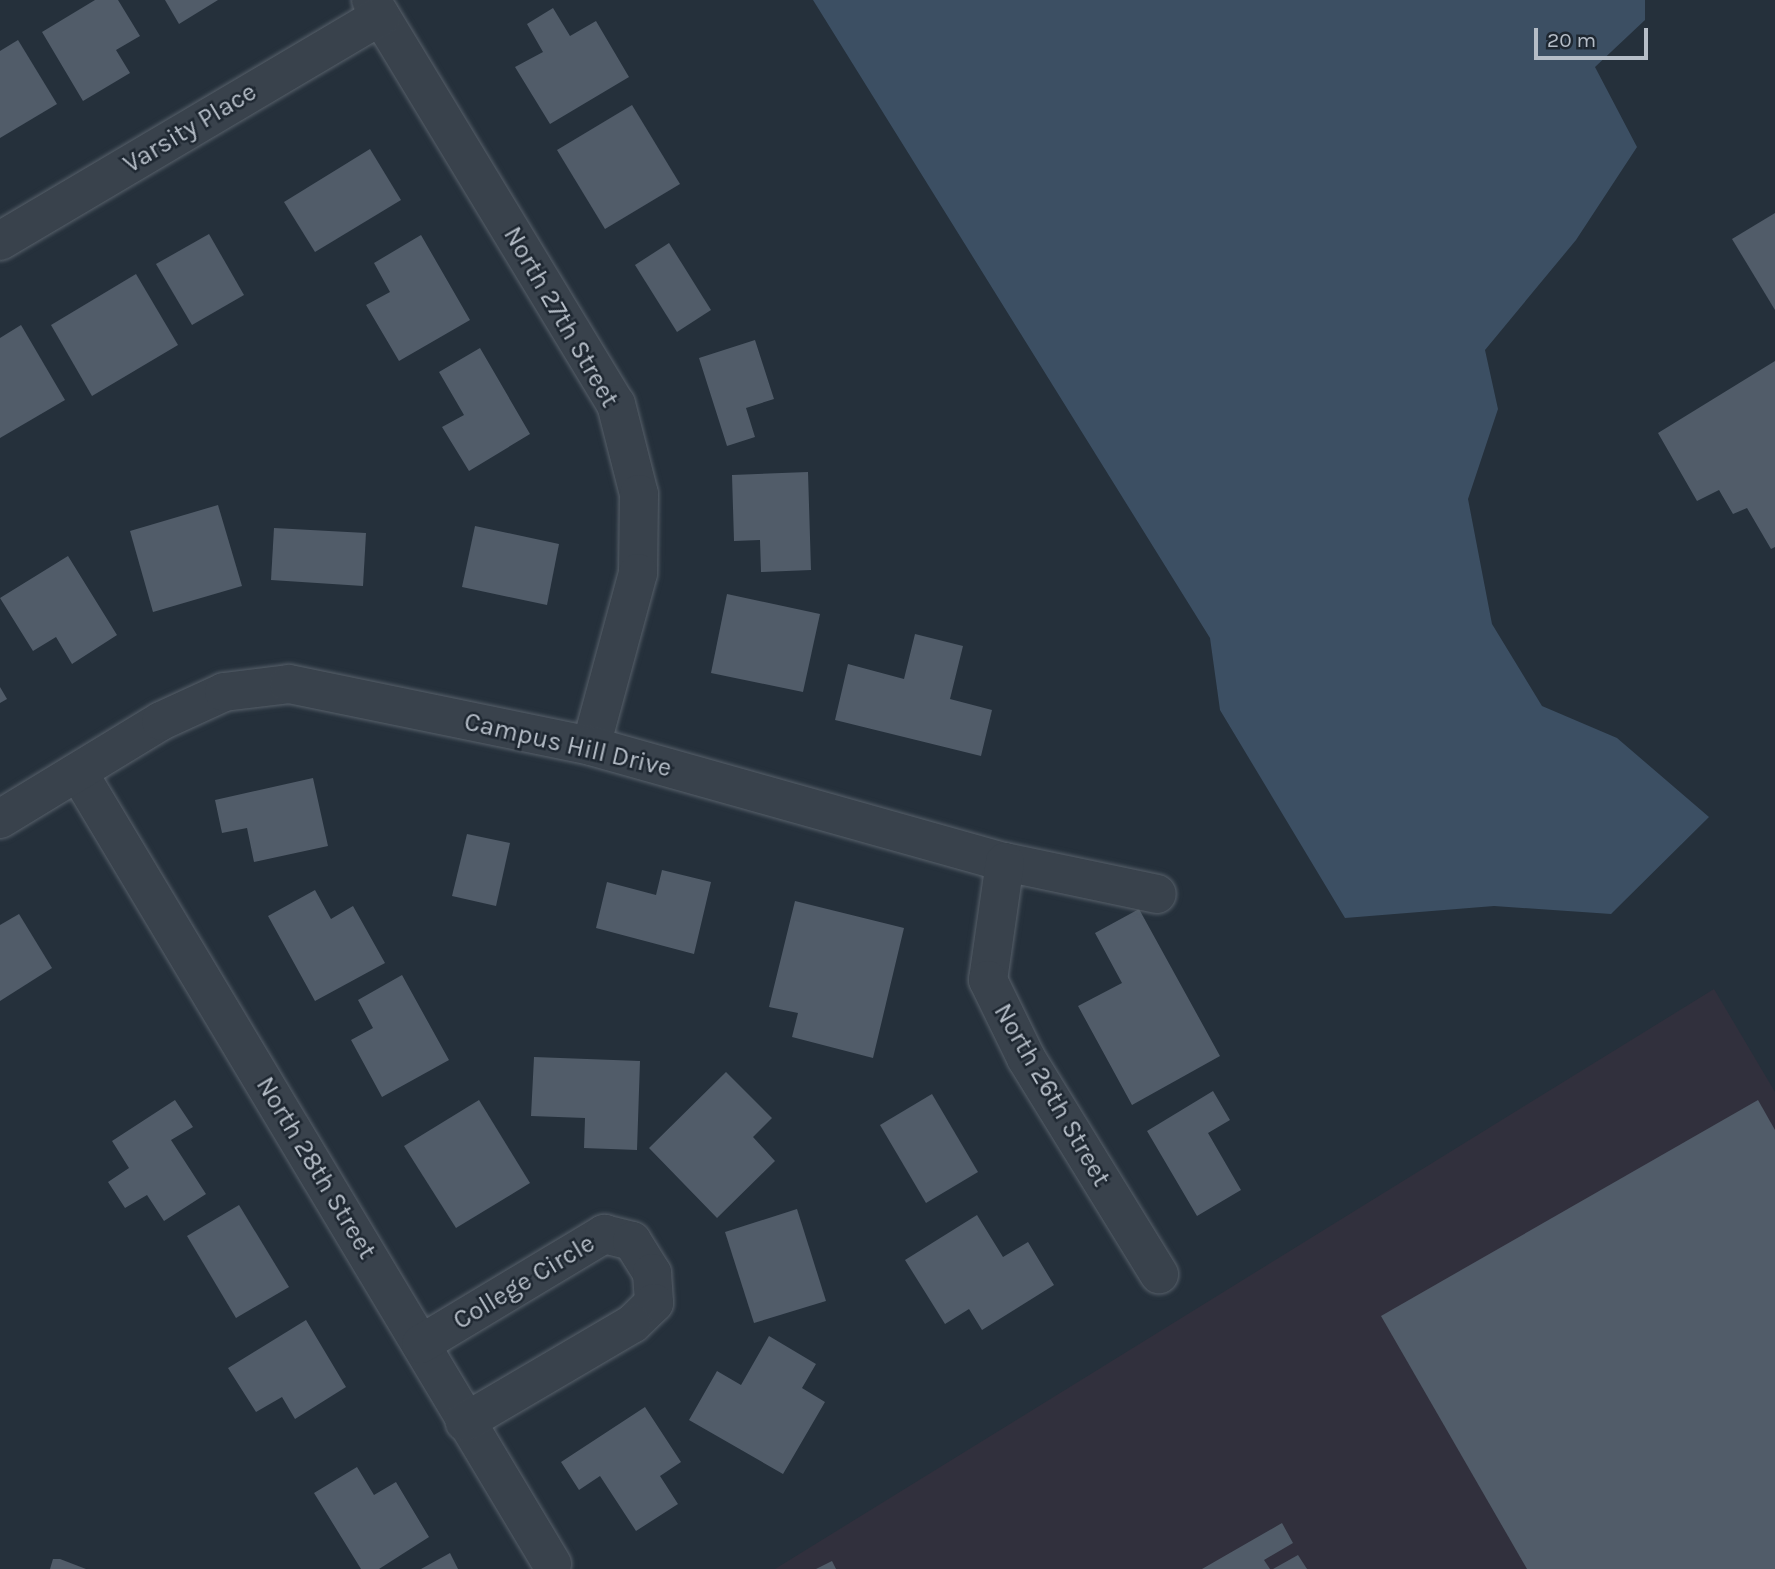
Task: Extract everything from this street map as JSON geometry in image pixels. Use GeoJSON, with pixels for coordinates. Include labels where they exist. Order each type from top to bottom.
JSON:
{"type":"FeatureCollection","features":[{"type":"Feature","properties":{"kind":"street","name":"Varsity Place"},"geometry":{"type":"LineString","coordinates":[[0,241],[376,8]]}},
{"type":"Feature","properties":{"kind":"street","name":"North 27th Street"},"geometry":{"type":"LineString","coordinates":[[376,8],[616,404],[639,494],[638,573],[591,746]]}},
{"type":"Feature","properties":{"kind":"street","name":"Campus Hill Drive"},"geometry":{"type":"LineString","coordinates":[[0,819],[161,721],[224,692],[289,684],[591,746],[1005,862],[1157,894]]}},
{"type":"Feature","properties":{"kind":"street","name":"North 28th Street"},"geometry":{"type":"LineString","coordinates":[[78,772],[552,1564]]}},
{"type":"Feature","properties":{"kind":"street","name":"North 26th Street"},"geometry":{"type":"LineString","coordinates":[[1005,862],[988,980],[1026,1058],[1159,1274]]}},
{"type":"Feature","properties":{"kind":"street","name":"College Circle"},"geometry":{"type":"LineString","coordinates":[[421,1344],[604,1234],[632,1241],[652,1273],[654,1303],[632,1324],[465,1422]]}},
{"type":"Feature","properties":{"kind":"shaded area"},"geometry":{"type":"Polygon","coordinates":[[[813,0],[1645,0],[1645,20],[1595,67],[1637,147],[1576,240],[1485,350],[1498,409],[1468,499],[1492,624],[1542,706],[1617,738],[1709,817],[1611,914],[1494,906],[1345,918],[1220,710],[1210,638],[813,0]]]}},
{"type":"Feature","properties":{"kind":"shaded area"},"geometry":{"type":"Polygon","coordinates":[[[1714,989],[1775,1092],[1775,1569],[775,1569],[1714,989]]]}},
{"type":"Feature","properties":{"kind":"building"},"geometry":{"type":"Polygon","coordinates":[[[95,0],[118,0],[140,36],[116,50],[130,73],[83,101],[42,32],[95,0]]]}},
{"type":"Feature","properties":{"kind":"building"},"geometry":{"type":"Polygon","coordinates":[[[165,0],[218,0],[179,24],[165,0]]]}},
{"type":"Feature","properties":{"kind":"building"},"geometry":{"type":"Polygon","coordinates":[[[553,8],[570,36],[596,21],[629,77],[550,124],[515,67],[543,52],[527,24],[553,8]]]}},
{"type":"Feature","properties":{"kind":"building"},"geometry":{"type":"Polygon","coordinates":[[[18,40],[57,104],[0,138],[0,51],[18,40]]]}},
{"type":"Feature","properties":{"kind":"building"},"geometry":{"type":"Polygon","coordinates":[[[632,105],[680,184],[605,229],[557,150],[632,105]]]}},
{"type":"Feature","properties":{"kind":"building"},"geometry":{"type":"Polygon","coordinates":[[[370,149],[401,200],[315,252],[284,202],[370,149]]]}},
{"type":"Feature","properties":{"kind":"building"},"geometry":{"type":"Polygon","coordinates":[[[1775,213],[1775,310],[1732,239],[1775,213]]]}},
{"type":"Feature","properties":{"kind":"building"},"geometry":{"type":"Polygon","coordinates":[[[209,234],[244,295],[192,325],[156,264],[209,234]]]}},
{"type":"Feature","properties":{"kind":"building"},"geometry":{"type":"Polygon","coordinates":[[[421,235],[470,320],[399,361],[366,305],[390,292],[374,263],[421,235]]]}},
{"type":"Feature","properties":{"kind":"building"},"geometry":{"type":"Polygon","coordinates":[[[669,243],[711,310],[677,332],[635,265],[669,243]]]}},
{"type":"Feature","properties":{"kind":"building"},"geometry":{"type":"Polygon","coordinates":[[[136,274],[178,345],[92,396],[51,325],[136,274]]]}},
{"type":"Feature","properties":{"kind":"building"},"geometry":{"type":"Polygon","coordinates":[[[21,325],[65,400],[0,438],[0,338],[21,325]]]}},
{"type":"Feature","properties":{"kind":"building"},"geometry":{"type":"Polygon","coordinates":[[[755,340],[774,399],[746,408],[755,437],[727,446],[699,358],[755,340]]]}},
{"type":"Feature","properties":{"kind":"building"},"geometry":{"type":"Polygon","coordinates":[[[480,348],[530,434],[469,471],[442,427],[464,415],[439,372],[480,348]]]}},
{"type":"Feature","properties":{"kind":"building"},"geometry":{"type":"Polygon","coordinates":[[[1775,361],[1775,547],[1771,549],[1747,508],[1733,514],[1719,490],[1697,501],[1658,433],[1775,361]]]}},
{"type":"Feature","properties":{"kind":"building"},"geometry":{"type":"Polygon","coordinates":[[[808,472],[811,570],[761,572],[760,540],[734,541],[732,475],[808,472]]]}},
{"type":"Feature","properties":{"kind":"building"},"geometry":{"type":"Polygon","coordinates":[[[218,505],[242,586],[153,612],[130,531],[218,505]]]}},
{"type":"Feature","properties":{"kind":"building"},"geometry":{"type":"Polygon","coordinates":[[[475,526],[559,544],[547,605],[462,587],[475,526]]]}},
{"type":"Feature","properties":{"kind":"building"},"geometry":{"type":"Polygon","coordinates":[[[274,528],[366,533],[363,586],[271,580],[274,528]]]}},
{"type":"Feature","properties":{"kind":"building"},"geometry":{"type":"Polygon","coordinates":[[[68,556],[117,635],[72,664],[56,637],[33,651],[0,598],[68,556]]]}},
{"type":"Feature","properties":{"kind":"building"},"geometry":{"type":"Polygon","coordinates":[[[727,594],[820,614],[803,692],[711,673],[727,594]]]}},
{"type":"Feature","properties":{"kind":"building"},"geometry":{"type":"Polygon","coordinates":[[[915,634],[963,646],[950,699],[992,710],[981,756],[835,720],[848,664],[904,679],[915,634]]]}},
{"type":"Feature","properties":{"kind":"building"},"geometry":{"type":"Polygon","coordinates":[[[0,687],[7,699],[0,703],[0,687]]]}},
{"type":"Feature","properties":{"kind":"building"},"geometry":{"type":"Polygon","coordinates":[[[313,778],[328,846],[254,862],[247,828],[222,833],[215,800],[313,778]]]}},
{"type":"Feature","properties":{"kind":"building"},"geometry":{"type":"Polygon","coordinates":[[[467,834],[510,843],[496,906],[452,896],[467,834]]]}},
{"type":"Feature","properties":{"kind":"building"},"geometry":{"type":"Polygon","coordinates":[[[662,870],[711,882],[694,954],[596,928],[607,882],[656,895],[662,870]]]}},
{"type":"Feature","properties":{"kind":"building"},"geometry":{"type":"Polygon","coordinates":[[[315,890],[331,919],[353,906],[385,963],[315,1001],[268,916],[315,890]]]}},
{"type":"Feature","properties":{"kind":"building"},"geometry":{"type":"Polygon","coordinates":[[[795,901],[904,928],[873,1058],[792,1037],[798,1013],[769,1007],[795,901]]]}},
{"type":"Feature","properties":{"kind":"building"},"geometry":{"type":"Polygon","coordinates":[[[1139,909],[1220,1056],[1132,1105],[1078,1006],[1122,983],[1095,933],[1139,909]]]}},
{"type":"Feature","properties":{"kind":"building"},"geometry":{"type":"Polygon","coordinates":[[[19,914],[52,968],[0,1001],[0,925],[19,914]]]}},
{"type":"Feature","properties":{"kind":"building"},"geometry":{"type":"Polygon","coordinates":[[[402,975],[449,1060],[382,1097],[351,1040],[373,1028],[358,1000],[402,975]]]}},
{"type":"Feature","properties":{"kind":"building"},"geometry":{"type":"Polygon","coordinates":[[[534,1057],[640,1061],[637,1150],[584,1148],[585,1118],[531,1116],[534,1057]]]}},
{"type":"Feature","properties":{"kind":"building"},"geometry":{"type":"Polygon","coordinates":[[[726,1072],[772,1118],[753,1137],[775,1161],[717,1218],[649,1148],[726,1072]]]}},
{"type":"Feature","properties":{"kind":"building"},"geometry":{"type":"Polygon","coordinates":[[[1213,1091],[1230,1120],[1208,1133],[1241,1190],[1197,1216],[1147,1131],[1213,1091]]]}},
{"type":"Feature","properties":{"kind":"building"},"geometry":{"type":"Polygon","coordinates":[[[932,1094],[978,1172],[926,1203],[880,1125],[932,1094]]]}},
{"type":"Feature","properties":{"kind":"building"},"geometry":{"type":"Polygon","coordinates":[[[175,1100],[193,1127],[171,1140],[206,1194],[164,1221],[147,1195],[125,1208],[108,1182],[129,1168],[112,1141],[175,1100]]]}},
{"type":"Feature","properties":{"kind":"building"},"geometry":{"type":"Polygon","coordinates":[[[479,1100],[530,1183],[456,1228],[404,1146],[479,1100]]]}},
{"type":"Feature","properties":{"kind":"building"},"geometry":{"type":"Polygon","coordinates":[[[1758,1100],[1775,1130],[1775,1569],[1527,1569],[1381,1316],[1758,1100]]]}},
{"type":"Feature","properties":{"kind":"building"},"geometry":{"type":"Polygon","coordinates":[[[239,1205],[289,1287],[236,1318],[187,1236],[239,1205]]]}},
{"type":"Feature","properties":{"kind":"building"},"geometry":{"type":"Polygon","coordinates":[[[797,1209],[826,1301],[754,1323],[725,1232],[797,1209]]]}},
{"type":"Feature","properties":{"kind":"building"},"geometry":{"type":"Polygon","coordinates":[[[977,1215],[1003,1257],[1028,1242],[1054,1285],[982,1330],[969,1309],[945,1324],[905,1260],[977,1215]]]}},
{"type":"Feature","properties":{"kind":"building"},"geometry":{"type":"Polygon","coordinates":[[[306,1320],[346,1387],[295,1419],[282,1397],[256,1412],[228,1368],[306,1320]]]}},
{"type":"Feature","properties":{"kind":"building"},"geometry":{"type":"Polygon","coordinates":[[[769,1336],[816,1364],[802,1388],[825,1402],[783,1474],[689,1420],[717,1371],[741,1385],[769,1336]]]}},
{"type":"Feature","properties":{"kind":"building"},"geometry":{"type":"Polygon","coordinates":[[[645,1407],[681,1462],[660,1476],[678,1504],[636,1531],[600,1476],[579,1490],[561,1462],[645,1407]]]}},
{"type":"Feature","properties":{"kind":"building"},"geometry":{"type":"Polygon","coordinates":[[[357,1467],[374,1495],[396,1482],[429,1537],[379,1569],[361,1569],[314,1493],[357,1467]]]}},
{"type":"Feature","properties":{"kind":"building"},"geometry":{"type":"Polygon","coordinates":[[[1282,1523],[1293,1543],[1264,1560],[1270,1569],[1202,1569],[1282,1523]]]}},
{"type":"Feature","properties":{"kind":"building"},"geometry":{"type":"Polygon","coordinates":[[[450,1553],[458,1569],[421,1569],[450,1553]]]}},
{"type":"Feature","properties":{"kind":"building"},"geometry":{"type":"Polygon","coordinates":[[[1298,1555],[1307,1569],[1273,1569],[1298,1555]]]}},
{"type":"Feature","properties":{"kind":"building"},"geometry":{"type":"Polygon","coordinates":[[[53,1559],[60,1559],[86,1569],[50,1569],[53,1559]]]}},
{"type":"Feature","properties":{"kind":"building"},"geometry":{"type":"Polygon","coordinates":[[[832,1561],[836,1569],[816,1569],[832,1561]]]}}]}
